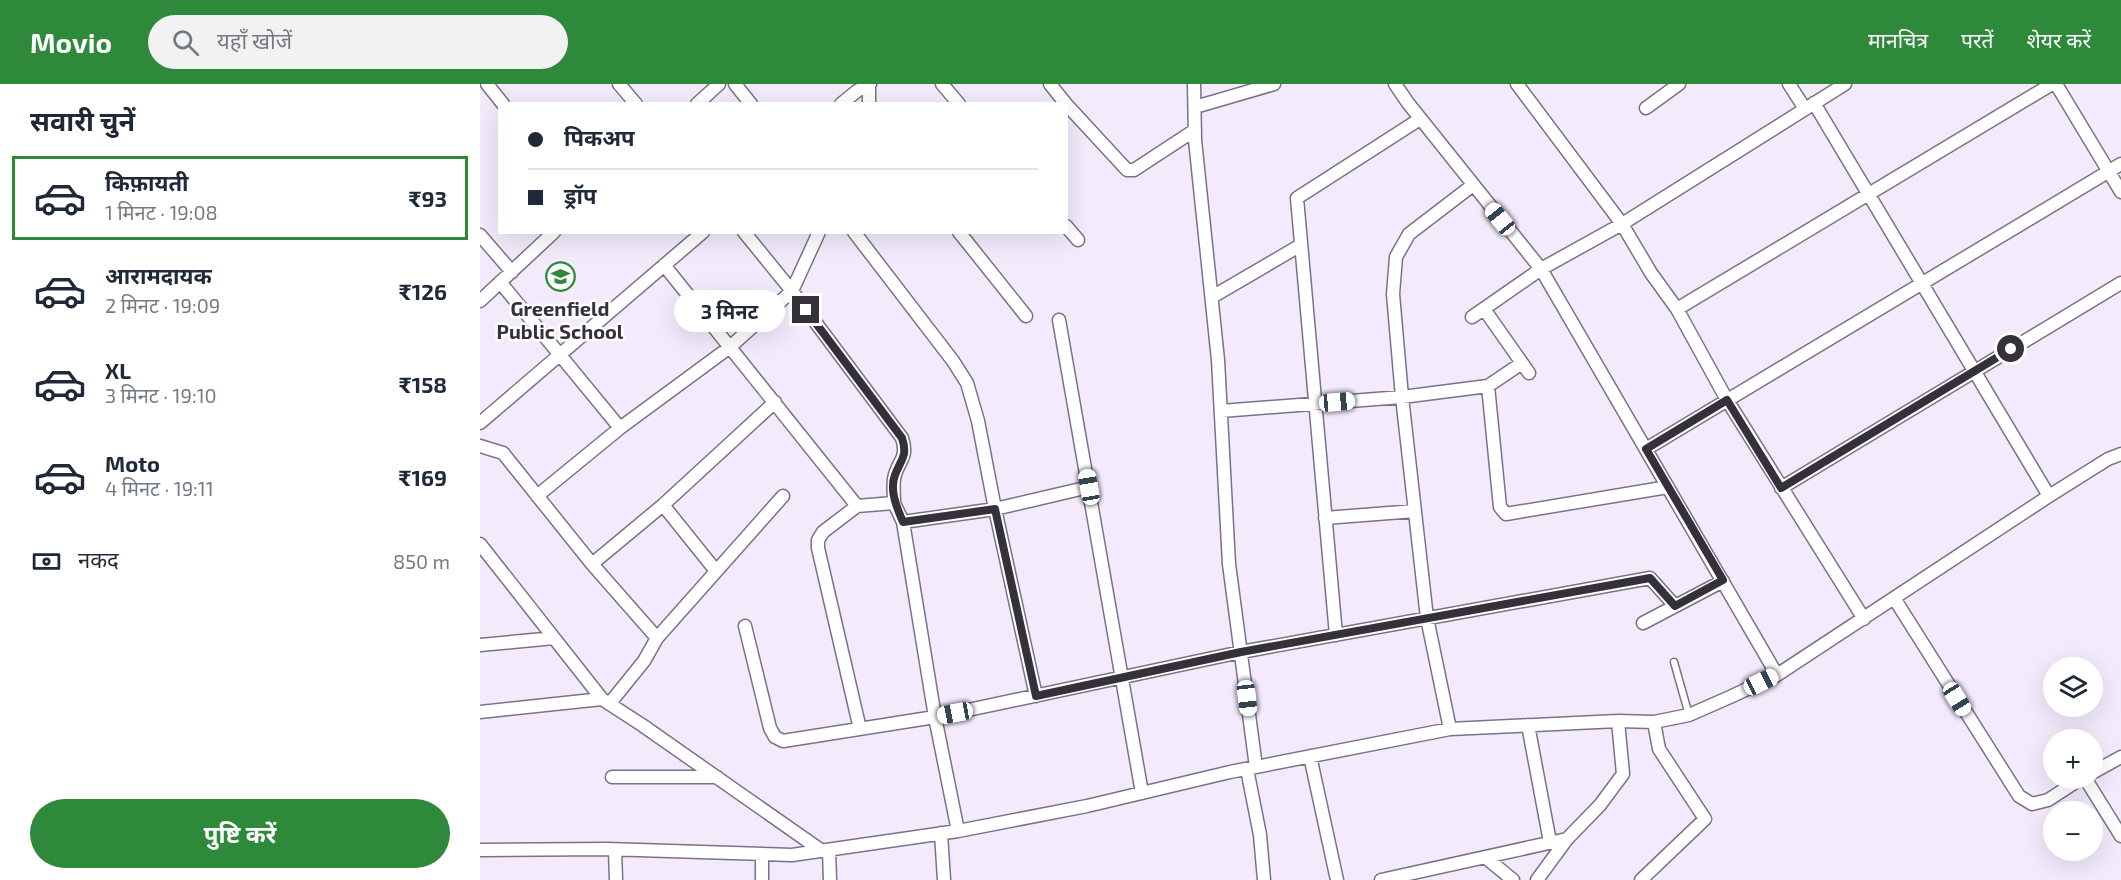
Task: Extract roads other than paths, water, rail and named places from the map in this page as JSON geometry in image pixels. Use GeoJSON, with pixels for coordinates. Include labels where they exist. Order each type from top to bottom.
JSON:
{"type":"FeatureCollection","features":[{"type":"Feature","properties":{"kind":"street"},"geometry":{"type":"LineString","coordinates":[[487,84],[501,102]]}},
{"type":"Feature","properties":{"kind":"street"},"geometry":{"type":"LineString","coordinates":[[619,84],[634,102]]}},
{"type":"Feature","properties":{"kind":"street"},"geometry":{"type":"LineString","coordinates":[[699,102],[719,84]]}},
{"type":"Feature","properties":{"kind":"street"},"geometry":{"type":"LineString","coordinates":[[735,84],[750,102]]}},
{"type":"Feature","properties":{"kind":"street"},"geometry":{"type":"LineString","coordinates":[[942,84],[957,102]]}},
{"type":"Feature","properties":{"kind":"street"},"geometry":{"type":"LineString","coordinates":[[1050,84],[1064,102]]}},
{"type":"Feature","properties":{"kind":"street"},"geometry":{"type":"LineString","coordinates":[[1194,84],[1195,130],[1221,411],[1229,564],[1241,652],[1264,880]]}},
{"type":"Feature","properties":{"kind":"street"},"geometry":{"type":"LineString","coordinates":[[1194,107],[1274,84]]}},
{"type":"Feature","properties":{"kind":"street"},"geometry":{"type":"LineString","coordinates":[[1395,84],[1420,119],[1541,269],[1777,675]]}},
{"type":"Feature","properties":{"kind":"street"},"geometry":{"type":"LineString","coordinates":[[1518,84],[1622,224],[1677,309],[1727,400],[1864,619]]}},
{"type":"Feature","properties":{"kind":"street"},"geometry":{"type":"LineString","coordinates":[[1646,108],[1679,84]]}},
{"type":"Feature","properties":{"kind":"street"},"geometry":{"type":"LineString","coordinates":[[1789,84],[1810,106],[1868,194],[2049,496]]}},
{"type":"Feature","properties":{"kind":"street"},"geometry":{"type":"LineString","coordinates":[[1472,317],[1541,269],[1622,224],[1845,84]]}},
{"type":"Feature","properties":{"kind":"street"},"geometry":{"type":"LineString","coordinates":[[1677,309],[2054,84],[2121,192]]}},
{"type":"Feature","properties":{"kind":"street"},"geometry":{"type":"LineString","coordinates":[[843,102],[869,85],[869,102]]}},
{"type":"Feature","properties":{"kind":"street"},"geometry":{"type":"LineString","coordinates":[[1068,106],[1127,170],[1134,170],[1195,130]]}},
{"type":"Feature","properties":{"kind":"street"},"geometry":{"type":"LineString","coordinates":[[1336,635],[1297,198],[1420,119]]}},
{"type":"Feature","properties":{"kind":"street"},"geometry":{"type":"LineString","coordinates":[[1646,449],[2121,164]]}},
{"type":"Feature","properties":{"kind":"street"},"geometry":{"type":"LineString","coordinates":[[1450,729],[1427,618],[1402,397],[1394,294],[1396,256],[1409,234],[1473,185]]}},
{"type":"Feature","properties":{"kind":"street"},"geometry":{"type":"LineString","coordinates":[[1068,228],[1078,240]]}},
{"type":"Feature","properties":{"kind":"street"},"geometry":{"type":"LineString","coordinates":[[480,301],[552,234]]}},
{"type":"Feature","properties":{"kind":"street"},"geometry":{"type":"LineString","coordinates":[[480,423],[701,234]]}},
{"type":"Feature","properties":{"kind":"street"},"geometry":{"type":"LineString","coordinates":[[746,234],[792,291],[902,438],[906,449],[905,456],[894,477],[894,503],[903,522],[935,717],[958,831]]}},
{"type":"Feature","properties":{"kind":"street"},"geometry":{"type":"LineString","coordinates":[[537,496],[620,428],[730,347],[792,291],[818,234]]}},
{"type":"Feature","properties":{"kind":"street"},"geometry":{"type":"LineString","coordinates":[[856,234],[953,361],[967,383],[978,421],[1036,696]]}},
{"type":"Feature","properties":{"kind":"street"},"geometry":{"type":"LineString","coordinates":[[961,234],[1026,316]]}},
{"type":"Feature","properties":{"kind":"street"},"geometry":{"type":"LineString","coordinates":[[480,235],[512,272]]}},
{"type":"Feature","properties":{"kind":"street"},"geometry":{"type":"LineString","coordinates":[[1212,297],[1301,245]]}},
{"type":"Feature","properties":{"kind":"street"},"geometry":{"type":"LineString","coordinates":[[664,265],[857,506]]}},
{"type":"Feature","properties":{"kind":"street"},"geometry":{"type":"LineString","coordinates":[[500,282],[620,428]]}},
{"type":"Feature","properties":{"kind":"street"},"geometry":{"type":"LineString","coordinates":[[1781,488],[2121,283]]}},
{"type":"Feature","properties":{"kind":"street"},"geometry":{"type":"LineString","coordinates":[[1221,411],[1402,397],[1488,386],[1525,368],[1484,309]]}},
{"type":"Feature","properties":{"kind":"street"},"geometry":{"type":"LineString","coordinates":[[1059,320],[1142,793]]}},
{"type":"Feature","properties":{"kind":"street"},"geometry":{"type":"LineString","coordinates":[[1488,386],[1500,507],[1506,514],[1668,487]]}},
{"type":"Feature","properties":{"kind":"street"},"geometry":{"type":"LineString","coordinates":[[592,564],[663,505],[775,402]]}},
{"type":"Feature","properties":{"kind":"street"},"geometry":{"type":"LineString","coordinates":[[480,446],[502,453],[592,564],[657,638]]}},
{"type":"Feature","properties":{"kind":"street"},"geometry":{"type":"LineString","coordinates":[[480,850],[615,850],[792,855],[958,831],[1087,806],[1251,768],[1450,729],[1618,721],[1654,722],[1689,715],[1777,675],[2049,496],[2108,459],[2121,454]]}},
{"type":"Feature","properties":{"kind":"street"},"geometry":{"type":"LineString","coordinates":[[903,522],[995,509],[1089,487]]}},
{"type":"Feature","properties":{"kind":"street"},"geometry":{"type":"LineString","coordinates":[[480,712],[606,701],[644,662],[657,638],[783,496]]}},
{"type":"Feature","properties":{"kind":"street"},"geometry":{"type":"LineString","coordinates":[[860,729],[818,540],[823,532],[857,506],[894,503]]}},
{"type":"Feature","properties":{"kind":"street"},"geometry":{"type":"LineString","coordinates":[[663,505],[716,571]]}},
{"type":"Feature","properties":{"kind":"street"},"geometry":{"type":"LineString","coordinates":[[1326,518],[1415,511]]}},
{"type":"Feature","properties":{"kind":"street"},"geometry":{"type":"LineString","coordinates":[[480,544],[606,701],[826,850],[830,880]]}},
{"type":"Feature","properties":{"kind":"street"},"geometry":{"type":"LineString","coordinates":[[745,626],[770,728],[775,737],[783,741],[935,717],[1241,652],[1650,578],[1675,606]]}},
{"type":"Feature","properties":{"kind":"street"},"geometry":{"type":"LineString","coordinates":[[1643,623],[1723,580]]}},
{"type":"Feature","properties":{"kind":"street"},"geometry":{"type":"LineString","coordinates":[[1894,598],[2019,796],[2032,804],[2048,800],[2066,789]]}},
{"type":"Feature","properties":{"kind":"street"},"geometry":{"type":"LineString","coordinates":[[480,645],[554,638]]}},
{"type":"Feature","properties":{"kind":"street"},"geometry":{"type":"LineString","coordinates":[[1537,880],[1567,839],[1600,805],[1623,774],[1618,721]]}},
{"type":"Feature","properties":{"kind":"street"},"geometry":{"type":"LineString","coordinates":[[1641,880],[1705,819],[1659,749],[1654,722]]}},
{"type":"Feature","properties":{"kind":"street"},"geometry":{"type":"LineString","coordinates":[[1528,725],[1551,842]]}},
{"type":"Feature","properties":{"kind":"street"},"geometry":{"type":"LineString","coordinates":[[1310,756],[1337,880]]}},
{"type":"Feature","properties":{"kind":"street"},"geometry":{"type":"LineString","coordinates":[[2103,767],[2121,757]]}},
{"type":"Feature","properties":{"kind":"street"},"geometry":{"type":"LineString","coordinates":[[612,777],[717,777]]}},
{"type":"Feature","properties":{"kind":"street"},"geometry":{"type":"LineString","coordinates":[[2091,789],[2121,836]]}},
{"type":"Feature","properties":{"kind":"street"},"geometry":{"type":"LineString","coordinates":[[940,833],[944,880]]}},
{"type":"Feature","properties":{"kind":"street"},"geometry":{"type":"LineString","coordinates":[[1381,880],[1567,839]]}},
{"type":"Feature","properties":{"kind":"street"},"geometry":{"type":"LineString","coordinates":[[615,850],[616,880]]}},
{"type":"Feature","properties":{"kind":"street"},"geometry":{"type":"LineString","coordinates":[[762,854],[762,880]]}},
{"type":"Feature","properties":{"kind":"street"},"geometry":{"type":"LineString","coordinates":[[1485,857],[1513,880]]}},
{"type":"Feature","properties":{"kind":"street"},"geometry":{"type":"LineString","coordinates":[[1429,880],[1438,867]]}},
{"type":"Feature","properties":{"kind":"lane"},"geometry":{"type":"LineString","coordinates":[[1674,662],[1689,715]]}},
{"type":"Feature","properties":{"kind":"place","name":"Greenfield Public School"},"geometry":{"type":"Point","coordinates":[560,277]}}]}
